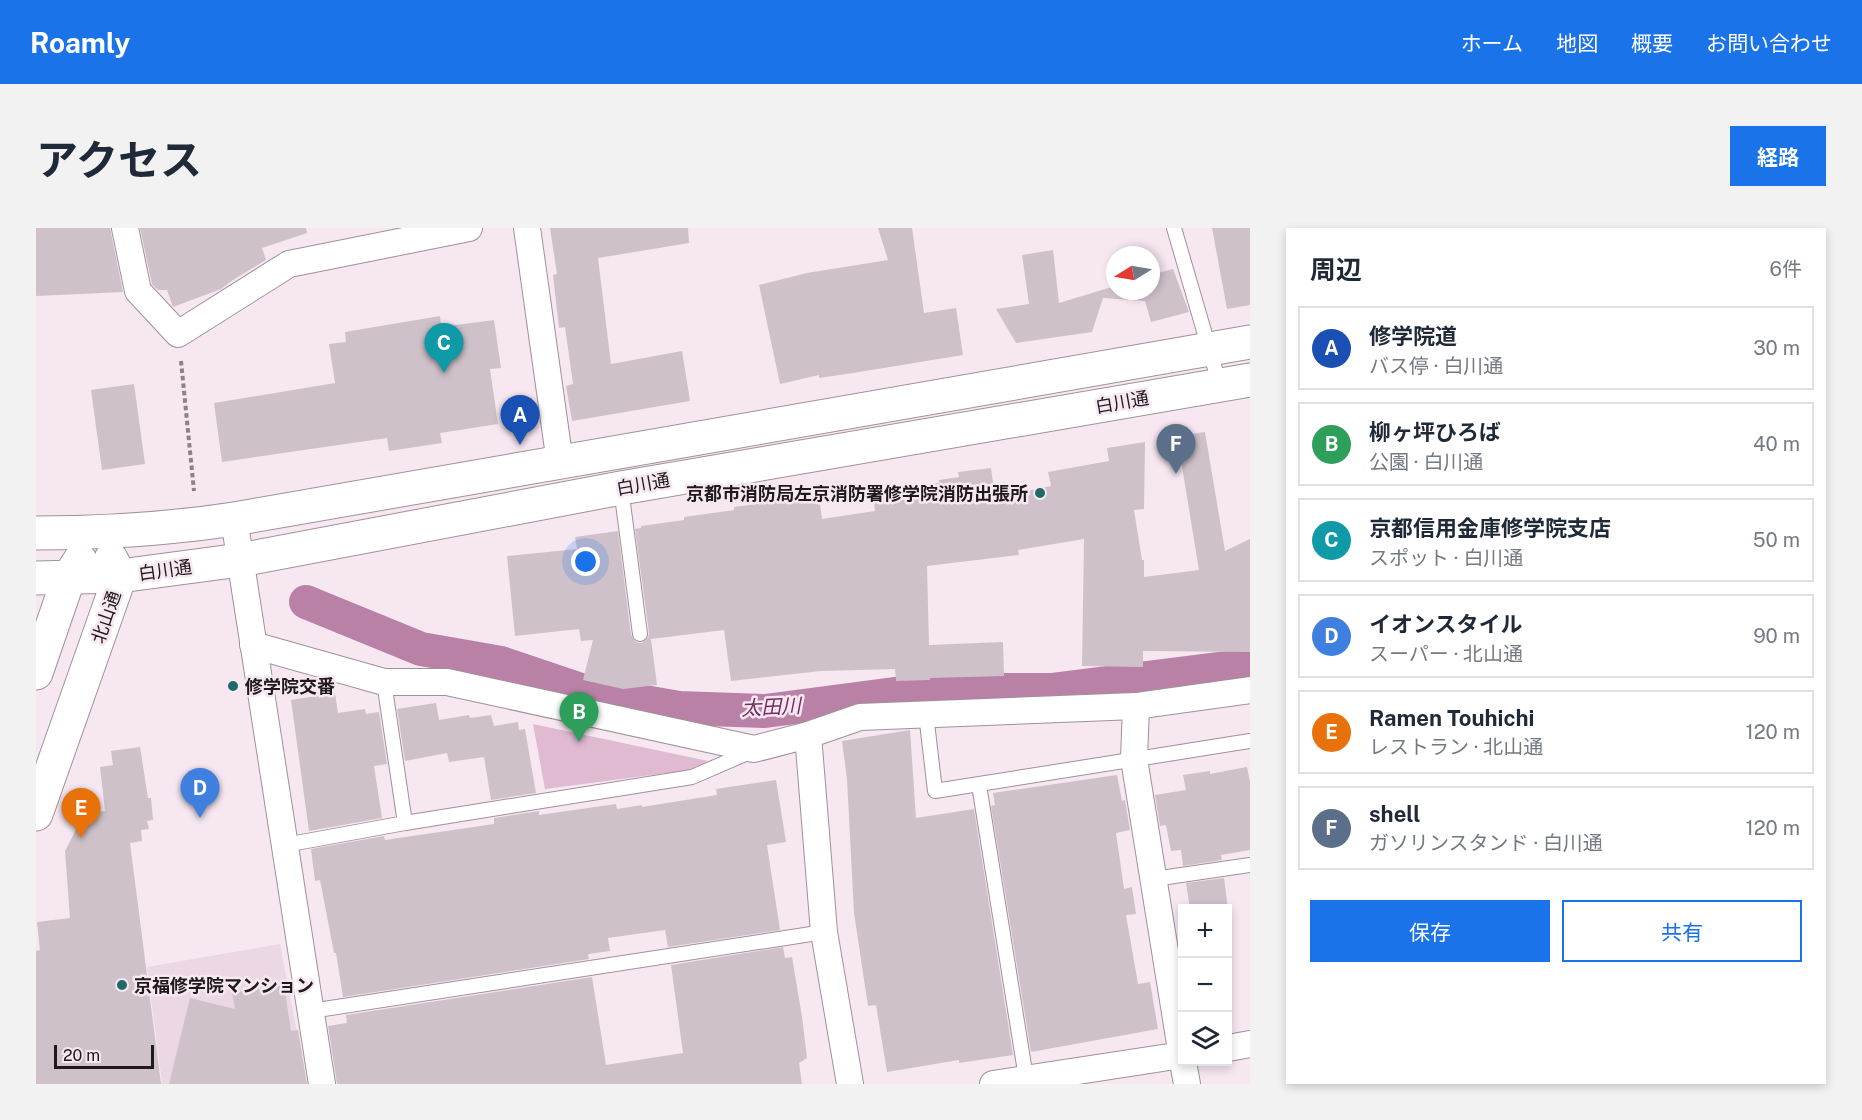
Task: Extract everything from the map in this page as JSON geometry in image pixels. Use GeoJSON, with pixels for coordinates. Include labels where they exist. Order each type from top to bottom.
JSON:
{"type":"FeatureCollection","features":[{"type":"Feature","properties":{"kind":"street"},"geometry":{"type":"LineString","coordinates":[[126,228],[138,291],[178,334],[289,264],[469,228]]}},
{"type":"Feature","properties":{"kind":"street"},"geometry":{"type":"LineString","coordinates":[[527,228],[560,463]]}},
{"type":"Feature","properties":{"kind":"street","name":"白川通"},"geometry":{"type":"LineString","coordinates":[[36,533],[98,533],[174,528],[234,519],[1250,342]]}},
{"type":"Feature","properties":{"kind":"street","name":"白川通"},"geometry":{"type":"LineString","coordinates":[[36,578],[120,576],[240,560],[621,488],[1235,383]]}},
{"type":"Feature","properties":{"kind":"street"},"geometry":{"type":"LineString","coordinates":[[234,519],[322,1084]]}},
{"type":"Feature","properties":{"kind":"street"},"geometry":{"type":"LineString","coordinates":[[36,673],[69,577],[98,533]]}},
{"type":"Feature","properties":{"kind":"street","name":"北山通"},"geometry":{"type":"LineString","coordinates":[[36,814],[120,576],[98,533]]}},
{"type":"Feature","properties":{"kind":"street"},"geometry":{"type":"LineString","coordinates":[[254,645],[384,682],[447,682],[754,750],[860,717],[1136,706],[1250,690]]}},
{"type":"Feature","properties":{"kind":"street"},"geometry":{"type":"LineString","coordinates":[[1136,706],[1134,759],[1178,1030]]}},
{"type":"Feature","properties":{"kind":"street"},"geometry":{"type":"LineString","coordinates":[[808,735],[824,932],[850,1084]]}},
{"type":"Feature","properties":{"kind":"street"},"geometry":{"type":"LineString","coordinates":[[1232,1047],[1250,1044]]}},
{"type":"Feature","properties":{"kind":"street"},"geometry":{"type":"LineString","coordinates":[[993,1084],[1026,1082],[1178,1056]]}},
{"type":"Feature","properties":{"kind":"street"},"geometry":{"type":"LineString","coordinates":[[1184,1066],[1187,1084]]}},
{"type":"Feature","properties":{"kind":"lane"},"geometry":{"type":"LineString","coordinates":[[1174,228],[1209,349],[1235,383]]}},
{"type":"Feature","properties":{"kind":"lane"},"geometry":{"type":"LineString","coordinates":[[621,488],[640,634]]}},
{"type":"Feature","properties":{"kind":"lane"},"geometry":{"type":"LineString","coordinates":[[384,682],[405,823]]}},
{"type":"Feature","properties":{"kind":"lane"},"geometry":{"type":"LineString","coordinates":[[926,714],[935,791],[1250,741]]}},
{"type":"Feature","properties":{"kind":"lane"},"geometry":{"type":"LineString","coordinates":[[285,845],[405,823],[692,777],[754,750]]}},
{"type":"Feature","properties":{"kind":"lane"},"geometry":{"type":"LineString","coordinates":[[978,785],[1026,1082]]}},
{"type":"Feature","properties":{"kind":"lane"},"geometry":{"type":"LineString","coordinates":[[1154,879],[1250,865]]}},
{"type":"Feature","properties":{"kind":"lane"},"geometry":{"type":"LineString","coordinates":[[311,1011],[824,932]]}},
{"type":"Feature","properties":{"kind":"path"},"geometry":{"type":"LineString","coordinates":[[178,334],[194,491]]}},
{"type":"Feature","properties":{"kind":"shaded area"},"geometry":{"type":"Polygon","coordinates":[[[533,724],[708,761],[690,770],[545,789],[533,724]]]}},
{"type":"Feature","properties":{"kind":"shaded area"},"geometry":{"type":"Polygon","coordinates":[[[280,944],[307,1084],[58,1084],[64,1059],[162,1083],[147,967],[280,944]]]}},
{"type":"Feature","properties":{"kind":"building"},"geometry":{"type":"Polygon","coordinates":[[[36,228],[110,228],[123,292],[36,296],[36,228]]]}},
{"type":"Feature","properties":{"kind":"building"},"geometry":{"type":"Polygon","coordinates":[[[140,228],[306,228],[307,233],[262,248],[266,260],[221,289],[173,307],[167,290],[158,290],[152,284],[140,228]]]}},
{"type":"Feature","properties":{"kind":"building"},"geometry":{"type":"Polygon","coordinates":[[[550,228],[688,228],[689,243],[598,258],[611,364],[682,351],[690,401],[572,421],[566,386],[573,384],[565,327],[559,328],[553,275],[557,274],[550,228]]]}},
{"type":"Feature","properties":{"kind":"building"},"geometry":{"type":"Polygon","coordinates":[[[878,228],[912,228],[924,313],[956,308],[963,355],[819,378],[819,375],[780,384],[759,285],[807,273],[888,260],[878,228]]]}},
{"type":"Feature","properties":{"kind":"building"},"geometry":{"type":"Polygon","coordinates":[[[1212,228],[1250,228],[1250,305],[1227,309],[1212,228]]]}},
{"type":"Feature","properties":{"kind":"building"},"geometry":{"type":"Polygon","coordinates":[[[1053,250],[1059,303],[1106,289],[1106,298],[1103,298],[1092,332],[1016,343],[996,309],[1029,304],[1022,255],[1053,250]]]}},
{"type":"Feature","properties":{"kind":"building"},"geometry":{"type":"Polygon","coordinates":[[[1173,269],[1189,312],[1151,322],[1145,301],[1131,300],[1160,300],[1160,273],[1173,269]]]}},
{"type":"Feature","properties":{"kind":"building"},"geometry":{"type":"Polygon","coordinates":[[[440,316],[441,327],[494,320],[501,368],[490,369],[498,424],[440,433],[442,443],[389,451],[387,438],[222,462],[214,403],[335,383],[329,344],[346,342],[345,332],[440,316]]]}},
{"type":"Feature","properties":{"kind":"building"},"geometry":{"type":"Polygon","coordinates":[[[134,384],[145,464],[102,470],[91,390],[134,384]]]}},
{"type":"Feature","properties":{"kind":"building"},"geometry":{"type":"Polygon","coordinates":[[[1205,432],[1225,551],[1250,539],[1250,652],[1143,651],[1143,667],[1082,666],[1084,539],[1018,550],[1019,555],[927,566],[929,645],[1003,642],[1004,676],[896,681],[895,669],[821,671],[731,681],[724,630],[651,639],[657,685],[623,689],[583,680],[593,640],[581,641],[579,629],[515,636],[507,556],[577,549],[575,537],[618,531],[631,635],[636,642],[642,643],[648,638],[649,633],[635,529],[641,526],[734,510],[734,507],[819,496],[822,519],[875,511],[873,491],[939,483],[939,480],[959,477],[958,472],[991,468],[995,497],[1051,486],[1048,472],[1109,461],[1107,448],[1145,442],[1144,509],[1134,510],[1142,560],[1144,560],[1144,577],[1199,570],[1177,436],[1205,432]]]}},
{"type":"Feature","properties":{"kind":"building"},"geometry":{"type":"Polygon","coordinates":[[[335,693],[338,713],[365,709],[366,714],[379,712],[387,764],[374,766],[382,818],[309,831],[291,700],[335,693]]]}},
{"type":"Feature","properties":{"kind":"building"},"geometry":{"type":"Polygon","coordinates":[[[436,703],[439,720],[469,715],[470,718],[491,715],[494,726],[518,722],[519,730],[525,729],[536,793],[491,800],[484,757],[449,762],[447,753],[405,761],[397,709],[436,703]]]}},
{"type":"Feature","properties":{"kind":"building"},"geometry":{"type":"Polygon","coordinates":[[[910,730],[916,818],[974,809],[1013,1055],[959,1063],[959,1060],[887,1072],[876,1005],[868,1006],[854,913],[847,779],[842,741],[910,730]]]}},
{"type":"Feature","properties":{"kind":"building","name":"京福修学院マンション"},"geometry":{"type":"Polygon","coordinates":[[[140,747],[148,798],[151,798],[153,820],[147,821],[149,829],[141,830],[142,841],[130,843],[161,1084],[36,1084],[36,951],[40,950],[37,922],[70,918],[65,851],[84,814],[105,811],[100,767],[113,765],[111,751],[140,747]]]}},
{"type":"Feature","properties":{"kind":"building"},"geometry":{"type":"Polygon","coordinates":[[[1247,767],[1250,782],[1250,850],[1221,855],[1222,860],[1183,866],[1181,850],[1171,851],[1166,825],[1160,826],[1155,795],[1186,790],[1183,775],[1210,771],[1210,774],[1247,767]]]}},
{"type":"Feature","properties":{"kind":"building"},"geometry":{"type":"Polygon","coordinates":[[[1117,775],[1122,801],[1125,800],[1130,830],[1116,833],[1124,889],[1132,887],[1136,914],[1126,915],[1138,984],[1150,982],[1158,1029],[1031,1052],[991,806],[995,805],[993,793],[1117,775]]]}},
{"type":"Feature","properties":{"kind":"building"},"geometry":{"type":"Polygon","coordinates":[[[776,780],[786,842],[767,845],[780,930],[668,947],[665,930],[608,938],[610,951],[588,954],[589,959],[343,997],[320,880],[315,881],[311,849],[384,836],[385,840],[494,824],[494,818],[539,811],[539,815],[616,804],[617,809],[642,805],[642,807],[717,795],[716,789],[776,780]]]}},
{"type":"Feature","properties":{"kind":"building"},"geometry":{"type":"Polygon","coordinates":[[[1224,878],[1227,904],[1189,904],[1186,883],[1224,878]]]}},
{"type":"Feature","properties":{"kind":"building"},"geometry":{"type":"Polygon","coordinates":[[[783,947],[785,958],[792,957],[802,1017],[807,1058],[799,1063],[802,1084],[337,1084],[328,1026],[347,1023],[346,1015],[592,977],[606,1065],[683,1053],[671,965],[783,947]]]}},
{"type":"Feature","properties":{"kind":"building"},"geometry":{"type":"Polygon","coordinates":[[[284,985],[291,1031],[298,1030],[307,1084],[169,1084],[190,998],[235,1009],[232,993],[284,985]]]}},
{"type":"Feature","properties":{"kind":"waterway","name":"太田川"},"geometry":{"type":"LineString","coordinates":[[306,602],[421,649],[501,663],[587,692],[679,708],[765,711],[925,690],[1051,690],[1250,665]]}},
{"type":"Feature","properties":{"kind":"place","name":"京都信用金庫修学院支店"},"geometry":{"type":"Point","coordinates":[444,373]}},
{"type":"Feature","properties":{"kind":"place","name":"修学院道"},"geometry":{"type":"Point","coordinates":[520,445]}},
{"type":"Feature","properties":{"kind":"place","name":"shell"},"geometry":{"type":"Point","coordinates":[1176,474]}},
{"type":"Feature","properties":{"kind":"place","name":"京都市消防局左京消防署修学院消防出張所"},"geometry":{"type":"Point","coordinates":[1040,493]}},
{"type":"Feature","properties":{"kind":"place","name":"修学院交番"},"geometry":{"type":"Point","coordinates":[233,686]}},
{"type":"Feature","properties":{"kind":"place","name":"柳ヶ坪ひろば"},"geometry":{"type":"Point","coordinates":[579,742]}},
{"type":"Feature","properties":{"kind":"place","name":"イオンスタイル"},"geometry":{"type":"Point","coordinates":[200,818]}},
{"type":"Feature","properties":{"kind":"place","name":"Ramen Touhichi"},"geometry":{"type":"Point","coordinates":[81,838]}},
{"type":"Feature","properties":{"kind":"place","name":"京福修学院マンション"},"geometry":{"type":"Point","coordinates":[122,985]}}]}
